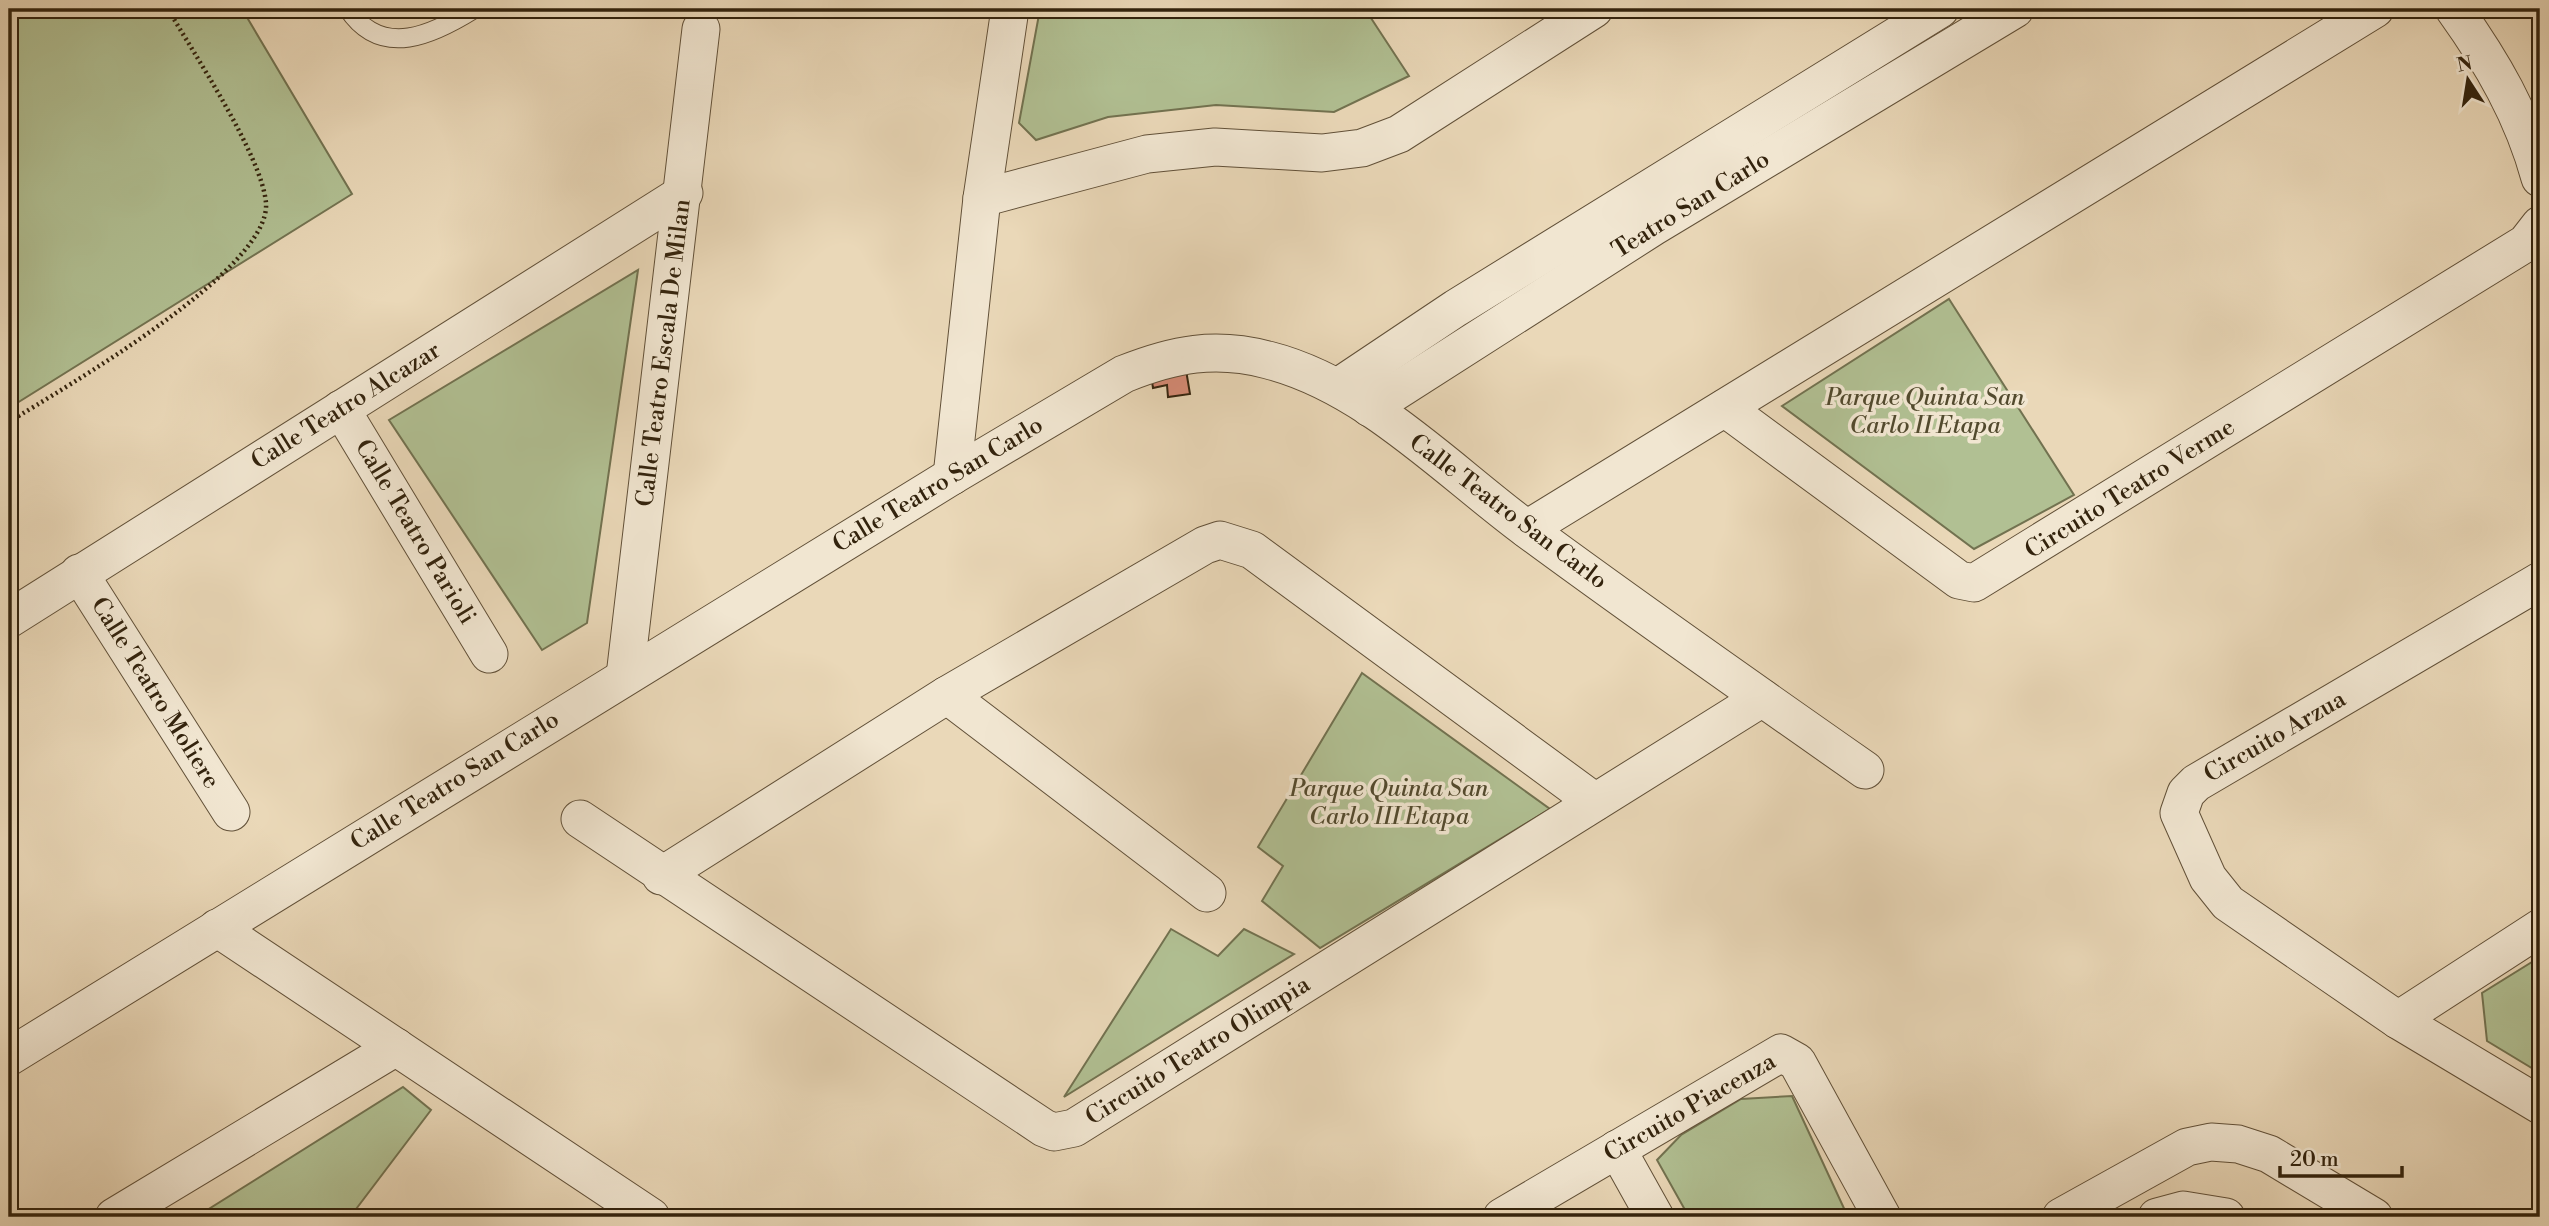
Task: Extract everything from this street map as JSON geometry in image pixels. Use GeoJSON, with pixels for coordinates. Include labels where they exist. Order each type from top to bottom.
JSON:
{"type":"FeatureCollection","features":[{"type":"Feature","properties":{"kind":"street"},"geometry":{"type":"LineString","coordinates":[[951,476],[982,198],[1010,9]]}},
{"type":"Feature","properties":{"kind":"street"},"geometry":{"type":"LineString","coordinates":[[982,198],[1147,154],[1215,147],[1322,153],[1362,148],[1399,134],[1594,9]]}},
{"type":"Feature","properties":{"kind":"street","name":"Teatro San Carlo"},"geometry":{"type":"LineString","coordinates":[[1338,387],[1468,301],[1940,9]]}},
{"type":"Feature","properties":{"kind":"street","name":"Teatro San Carlo"},"geometry":{"type":"LineString","coordinates":[[1370,408],[1653,227],[2015,9]]}},
{"type":"Feature","properties":{"kind":"street"},"geometry":{"type":"LineString","coordinates":[[1527,529],[2375,9]]}},
{"type":"Feature","properties":{"kind":"street"},"geometry":{"type":"LineString","coordinates":[[2454,9],[2510,95],[2532,146],[2540,178]]}},
{"type":"Feature","properties":{"kind":"street","name":"Calle Teatro Escala De Milan"},"geometry":{"type":"LineString","coordinates":[[625,676],[684,193],[701,29]]}},
{"type":"Feature","properties":{"kind":"street","name":"Calle Teatro Alcazar"},"geometry":{"type":"LineString","coordinates":[[9,619],[684,193]]}},
{"type":"Feature","properties":{"kind":"street","name":"Circuito Teatro Verme"},"geometry":{"type":"LineString","coordinates":[[1724,408],[1959,580],[1974,583],[2526,243],[2540,225]]}},
{"type":"Feature","properties":{"kind":"street","name":"Calle Teatro San Carlo"},"geometry":{"type":"LineString","coordinates":[[9,1057],[951,476],[1124,374],[1194,352],[1229,353],[1269,360],[1338,387],[1370,408],[1527,529],[1865,770]]}},
{"type":"Feature","properties":{"kind":"street","name":"Calle Teatro Parioli"},"geometry":{"type":"LineString","coordinates":[[341,409],[489,654]]}},
{"type":"Feature","properties":{"kind":"street"},"geometry":{"type":"LineString","coordinates":[[661,876],[947,695],[1205,545],[1220,540],[1252,550],[1595,802]]}},
{"type":"Feature","properties":{"kind":"street","name":"Calle Teatro Moliere"},"geometry":{"type":"LineString","coordinates":[[79,573],[232,813]]}},
{"type":"Feature","properties":{"kind":"street","name":"Circuito Arzua"},"geometry":{"type":"LineString","coordinates":[[2540,581],[2196,783],[2180,803],[2183,826],[2208,878],[2228,903],[2398,1020],[2540,1105]]}},
{"type":"Feature","properties":{"kind":"street"},"geometry":{"type":"LineString","coordinates":[[947,695],[1207,893]]}},
{"type":"Feature","properties":{"kind":"street","name":"Circuito Teatro Olimpia"},"geometry":{"type":"LineString","coordinates":[[580,819],[661,876],[1044,1128],[1063,1132],[1074,1128],[1762,698]]}},
{"type":"Feature","properties":{"kind":"street"},"geometry":{"type":"LineString","coordinates":[[217,928],[651,1217]]}},
{"type":"Feature","properties":{"kind":"street"},"geometry":{"type":"LineString","coordinates":[[2398,1020],[2540,928]]}},
{"type":"Feature","properties":{"kind":"street"},"geometry":{"type":"LineString","coordinates":[[114,1217],[396,1047]]}},
{"type":"Feature","properties":{"kind":"street","name":"Circuito Piacenza"},"geometry":{"type":"LineString","coordinates":[[1502,1217],[1781,1053],[1797,1062],[1882,1217]]}},
{"type":"Feature","properties":{"kind":"street"},"geometry":{"type":"LineString","coordinates":[[2061,1217],[2187,1147],[2211,1142],[2238,1143],[2269,1154],[2374,1217]]}},
{"type":"Feature","properties":{"kind":"street"},"geometry":{"type":"LineString","coordinates":[[1617,1149],[1655,1217]]}},
{"type":"Feature","properties":{"kind":"street"},"geometry":{"type":"LineString","coordinates":[[2170,1214],[2225,1217]]}},
{"type":"Feature","properties":{"kind":"lane"},"geometry":{"type":"LineString","coordinates":[[348,9],[356,20],[379,36],[411,38],[439,31],[474,9]]}},
{"type":"Feature","properties":{"kind":"path"},"geometry":{"type":"LineString","coordinates":[[9,422],[131,346],[205,290],[249,246],[261,227],[266,204],[257,166],[168,9]]}},
{"type":"Feature","properties":{"kind":"green space"},"geometry":{"type":"Polygon","coordinates":[[[9,9],[242,9],[352,194],[9,408],[9,9]]]}},
{"type":"Feature","properties":{"kind":"green space"},"geometry":{"type":"Polygon","coordinates":[[[1040,9],[1365,9],[1409,76],[1334,112],[1216,105],[1108,117],[1036,140],[1019,123],[1040,9]]]}},
{"type":"Feature","properties":{"kind":"green space"},"geometry":{"type":"Polygon","coordinates":[[[638,270],[587,623],[542,650],[389,420],[638,270]]]}},
{"type":"Feature","properties":{"kind":"green space","name":"Parque Quinta San Carlo II Etapa"},"geometry":{"type":"Polygon","coordinates":[[[1949,299],[2074,495],[1974,549],[1782,406],[1949,299]]]}},
{"type":"Feature","properties":{"kind":"green space","name":"Parque Quinta San Carlo III Etapa"},"geometry":{"type":"Polygon","coordinates":[[[1362,673],[1550,809],[1320,948],[1262,901],[1283,866],[1258,847],[1362,673]]]}},
{"type":"Feature","properties":{"kind":"green space"},"geometry":{"type":"Polygon","coordinates":[[[1171,929],[1218,956],[1244,929],[1294,954],[1064,1097],[1171,929]]]}},
{"type":"Feature","properties":{"kind":"green space"},"geometry":{"type":"Polygon","coordinates":[[[2540,957],[2540,1073],[2487,1041],[2482,993],[2540,957]]]}},
{"type":"Feature","properties":{"kind":"green space"},"geometry":{"type":"Polygon","coordinates":[[[403,1087],[431,1110],[350,1217],[196,1217],[403,1087]]]}},
{"type":"Feature","properties":{"kind":"green space"},"geometry":{"type":"Polygon","coordinates":[[[1792,1096],[1848,1217],[1689,1217],[1657,1160],[1681,1135],[1741,1099],[1792,1096]]]}},
{"type":"Feature","properties":{"kind":"building"},"geometry":{"type":"Polygon","coordinates":[[[1186,370],[1190,394],[1168,397],[1167,385],[1153,388],[1151,375],[1186,370]]]}}]}
